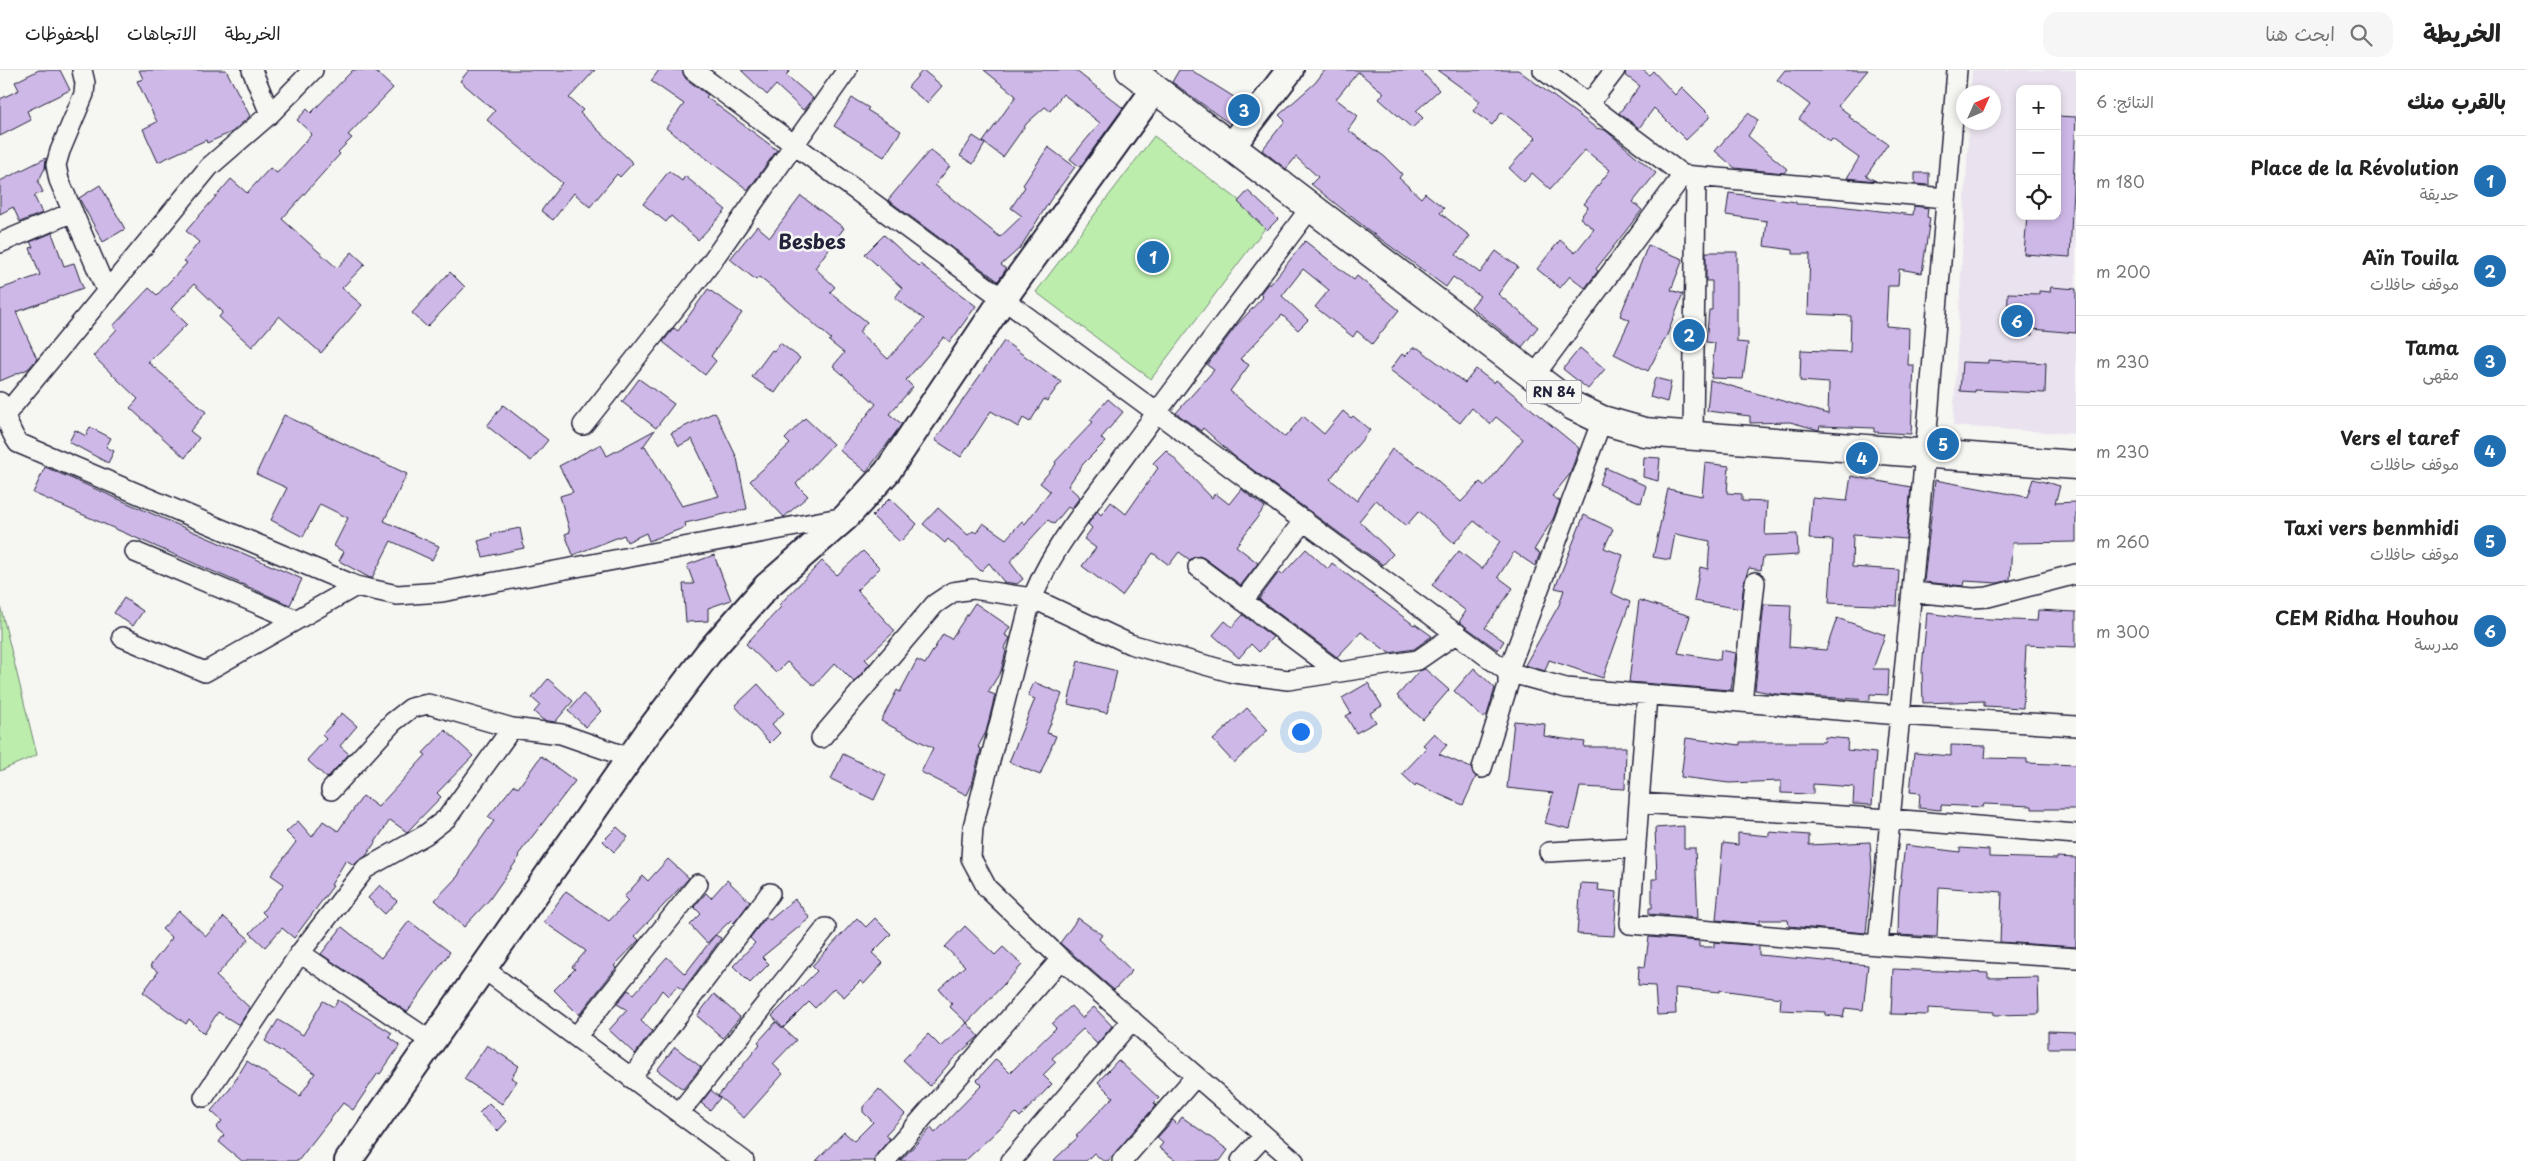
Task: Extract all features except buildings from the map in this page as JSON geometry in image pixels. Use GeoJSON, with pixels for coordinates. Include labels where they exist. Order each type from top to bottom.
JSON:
{"type":"FeatureCollection","features":[{"type":"Feature","properties":{"kind":"main road","name":"RN 84"},"geometry":{"type":"LineString","coordinates":[[1130,70],[1573,406],[1602,420],[1644,432],[2076,465]]}},
{"type":"Feature","properties":{"kind":"street"},"geometry":{"type":"LineString","coordinates":[[82,70],[85,83],[84,94],[56,165],[59,180],[107,292]]}},
{"type":"Feature","properties":{"kind":"street"},"geometry":{"type":"LineString","coordinates":[[252,70],[270,114]]}},
{"type":"Feature","properties":{"kind":"street"},"geometry":{"type":"LineString","coordinates":[[313,70],[270,114],[209,167],[107,292],[2,411],[9,430],[18,443],[356,586],[397,595],[442,592],[846,517]]}},
{"type":"Feature","properties":{"kind":"street"},"geometry":{"type":"LineString","coordinates":[[693,70],[1508,672],[1566,688],[1900,715],[2076,726]]}},
{"type":"Feature","properties":{"kind":"street"},"geometry":{"type":"LineString","coordinates":[[583,426],[706,268],[847,70]]}},
{"type":"Feature","properties":{"kind":"street"},"geometry":{"type":"LineString","coordinates":[[1232,146],[1290,70]]}},
{"type":"Feature","properties":{"kind":"street"},"geometry":{"type":"LineString","coordinates":[[1543,70],[1689,176],[1946,198]]}},
{"type":"Feature","properties":{"kind":"street"},"geometry":{"type":"LineString","coordinates":[[1589,104],[1615,70]]}},
{"type":"Feature","properties":{"kind":"street"},"geometry":{"type":"LineString","coordinates":[[1878,945],[1925,454],[1957,70]]}},
{"type":"Feature","properties":{"kind":"street"},"geometry":{"type":"LineString","coordinates":[[348,1161],[630,758],[709,652],[761,594],[846,517],[887,472],[1004,298],[1155,89]]}},
{"type":"Feature","properties":{"kind":"street"},"geometry":{"type":"LineString","coordinates":[[1534,376],[1689,176]]}},
{"type":"Feature","properties":{"kind":"street"},"geometry":{"type":"LineString","coordinates":[[1689,176],[1693,436]]}},
{"type":"Feature","properties":{"kind":"street"},"geometry":{"type":"LineString","coordinates":[[1294,1161],[1062,959],[987,888],[972,858],[973,827],[1037,583],[1053,554],[1157,411],[1311,207]]}},
{"type":"Feature","properties":{"kind":"street"},"geometry":{"type":"LineString","coordinates":[[0,244],[73,212]]}},
{"type":"Feature","properties":{"kind":"street"},"geometry":{"type":"LineString","coordinates":[[1482,768],[1508,685],[1508,672],[1602,420]]}},
{"type":"Feature","properties":{"kind":"street"},"geometry":{"type":"LineString","coordinates":[[1243,601],[1304,520]]}},
{"type":"Feature","properties":{"kind":"street"},"geometry":{"type":"LineString","coordinates":[[135,552],[296,620]]}},
{"type":"Feature","properties":{"kind":"street"},"geometry":{"type":"LineString","coordinates":[[1198,567],[1338,672]]}},
{"type":"Feature","properties":{"kind":"street"},"geometry":{"type":"LineString","coordinates":[[1912,592],[1973,598],[1988,597],[2076,574]]}},
{"type":"Feature","properties":{"kind":"street"},"geometry":{"type":"LineString","coordinates":[[1742,702],[1755,582]]}},
{"type":"Feature","properties":{"kind":"street"},"geometry":{"type":"LineString","coordinates":[[122,637],[205,672],[356,586]]}},
{"type":"Feature","properties":{"kind":"street"},"geometry":{"type":"LineString","coordinates":[[821,738],[935,604],[953,592],[973,589],[1032,598],[1130,644],[1234,673],[1288,680],[1418,660],[1457,633]]}},
{"type":"Feature","properties":{"kind":"street"},"geometry":{"type":"LineString","coordinates":[[1647,695],[1630,924],[1878,945],[2076,958]]}},
{"type":"Feature","properties":{"kind":"street"},"geometry":{"type":"LineString","coordinates":[[330,790],[393,722],[411,708],[428,704],[512,728],[561,734],[630,758]]}},
{"type":"Feature","properties":{"kind":"street"},"geometry":{"type":"LineString","coordinates":[[204,1097],[300,953],[366,869],[425,835],[447,818],[512,728]]}},
{"type":"Feature","properties":{"kind":"street"},"geometry":{"type":"LineString","coordinates":[[1639,803],[1890,819],[2076,834]]}},
{"type":"Feature","properties":{"kind":"street"},"geometry":{"type":"LineString","coordinates":[[1549,852],[1636,847]]}},
{"type":"Feature","properties":{"kind":"street"},"geometry":{"type":"LineString","coordinates":[[576,1037],[698,884]]}},
{"type":"Feature","properties":{"kind":"street"},"geometry":{"type":"LineString","coordinates":[[632,1078],[770,892]]}},
{"type":"Feature","properties":{"kind":"street"},"geometry":{"type":"LineString","coordinates":[[679,1113],[826,928]]}},
{"type":"Feature","properties":{"kind":"street"},"geometry":{"type":"LineString","coordinates":[[300,953],[432,1042]]}},
{"type":"Feature","properties":{"kind":"street"},"geometry":{"type":"LineString","coordinates":[[885,1161],[1062,959]]}},
{"type":"Feature","properties":{"kind":"street"},"geometry":{"type":"LineString","coordinates":[[484,969],[744,1161]]}},
{"type":"Feature","properties":{"kind":"street"},"geometry":{"type":"LineString","coordinates":[[1011,1161],[1132,1020]]}},
{"type":"Feature","properties":{"kind":"street"},"geometry":{"type":"LineString","coordinates":[[1122,1161],[1196,1076]]}},
{"type":"Feature","properties":{"kind":"street"},"geometry":{"type":"LineString","coordinates":[[1241,1161],[1264,1136]]}},
{"type":"Feature","properties":{"kind":"shaded area"},"geometry":{"type":"Polygon","coordinates":[[[1972,70],[2076,70],[2076,434],[1953,426],[1969,130],[2001,130],[2001,85],[1971,85],[1972,70]]]}},
{"type":"Feature","properties":{"kind":"green space"},"geometry":{"type":"Polygon","coordinates":[[[1154,136],[1269,223],[1151,379],[1036,292],[1154,136]]]}},
{"type":"Feature","properties":{"kind":"green space"},"geometry":{"type":"Polygon","coordinates":[[[0,605],[37,755],[0,771],[0,605]]]}},
{"type":"Feature","properties":{"kind":"place","name":"Tama"},"geometry":{"type":"Point","coordinates":[1244,110]}},
{"type":"Feature","properties":{"kind":"place","name":"Place de la Révolution"},"geometry":{"type":"Point","coordinates":[1153,257]}},
{"type":"Feature","properties":{"kind":"place","name":"CEM Ridha Houhou"},"geometry":{"type":"Point","coordinates":[2017,321]}},
{"type":"Feature","properties":{"kind":"place","name":"Aïn Touila"},"geometry":{"type":"Point","coordinates":[1689,335]}},
{"type":"Feature","properties":{"kind":"place","name":"Taxi vers benmhidi"},"geometry":{"type":"Point","coordinates":[1943,444]}},
{"type":"Feature","properties":{"kind":"place","name":"Vers el taref"},"geometry":{"type":"Point","coordinates":[1862,458]}},
{"type":"Feature","properties":{"kind":"district","name":"Besbes"},"geometry":{"type":"Point","coordinates":[812,242]}}]}
